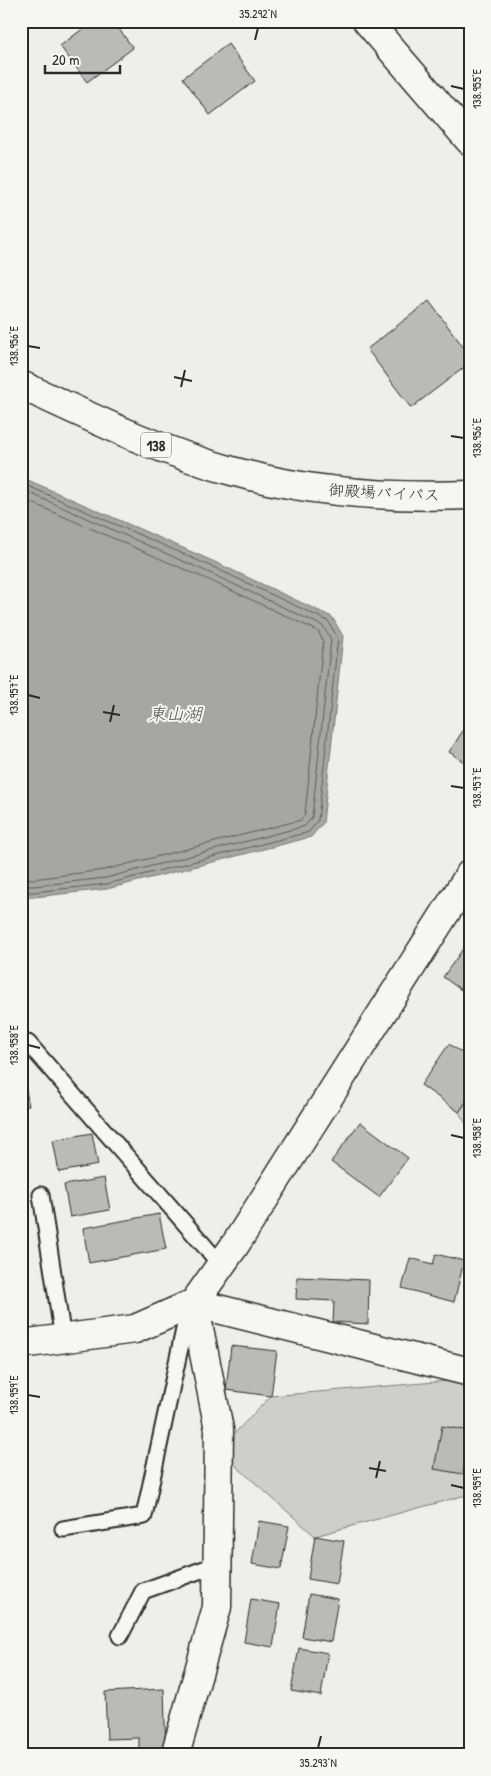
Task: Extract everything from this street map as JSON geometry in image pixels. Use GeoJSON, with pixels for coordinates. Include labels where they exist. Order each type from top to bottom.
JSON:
{"type":"FeatureCollection","features":[{"type":"Feature","properties":{"kind":"main road"},"geometry":{"type":"LineString","coordinates":[[367,21],[470,141]]}},
{"type":"Feature","properties":{"kind":"main road","name":"御殿場バイパス"},"geometry":{"type":"LineString","coordinates":[[21,385],[101,423],[171,452],[232,472],[298,485],[368,495],[470,495]]}},
{"type":"Feature","properties":{"kind":"main road","name":"御殿場バイパス"},"geometry":{"type":"LineString","coordinates":[[298,485],[364,488],[414,487],[470,480]]}},
{"type":"Feature","properties":{"kind":"main road"},"geometry":{"type":"LineString","coordinates":[[21,1344],[135,1329],[191,1304],[235,1245],[470,874]]}},
{"type":"Feature","properties":{"kind":"main road"},"geometry":{"type":"LineString","coordinates":[[191,1304],[470,1372]]}},
{"type":"Feature","properties":{"kind":"main road"},"geometry":{"type":"LineString","coordinates":[[175,1755],[217,1607],[219,1428],[191,1304]]}},
{"type":"Feature","properties":{"kind":"lane"},"geometry":{"type":"LineString","coordinates":[[21,1045],[28,1044],[221,1265]]}},
{"type":"Feature","properties":{"kind":"lane"},"geometry":{"type":"LineString","coordinates":[[41,1195],[63,1339]]}},
{"type":"Feature","properties":{"kind":"lane"},"geometry":{"type":"LineString","coordinates":[[63,1529],[144,1516],[191,1304]]}},
{"type":"Feature","properties":{"kind":"lane"},"geometry":{"type":"LineString","coordinates":[[120,1636],[142,1591],[218,1564]]}},
{"type":"Feature","properties":{"kind":"shaded area"},"geometry":{"type":"Polygon","coordinates":[[[470,1098],[470,1131],[459,1112],[470,1098]]]}},
{"type":"Feature","properties":{"kind":"shaded area"},"geometry":{"type":"Polygon","coordinates":[[[470,1379],[470,1494],[315,1536],[218,1450],[271,1396],[470,1379]]]}},
{"type":"Feature","properties":{"kind":"water","name":"東山湖"},"geometry":{"type":"Polygon","coordinates":[[[21,477],[217,563],[332,617],[343,636],[323,823],[311,837],[107,889],[21,897],[21,477]]]}},
{"type":"Feature","properties":{"kind":"building"},"geometry":{"type":"Polygon","coordinates":[[[93,21],[113,21],[133,48],[87,82],[60,46],[93,21]]]}},
{"type":"Feature","properties":{"kind":"building"},"geometry":{"type":"Polygon","coordinates":[[[228,44],[255,81],[210,115],[183,78],[228,44]]]}},
{"type":"Feature","properties":{"kind":"building"},"geometry":{"type":"Polygon","coordinates":[[[429,301],[470,356],[470,363],[411,408],[367,349],[429,301]]]}},
{"type":"Feature","properties":{"kind":"building"},"geometry":{"type":"Polygon","coordinates":[[[470,720],[470,766],[449,752],[470,720]]]}},
{"type":"Feature","properties":{"kind":"building"},"geometry":{"type":"Polygon","coordinates":[[[470,939],[470,984],[464,992],[443,977],[470,939]]]}},
{"type":"Feature","properties":{"kind":"building"},"geometry":{"type":"Polygon","coordinates":[[[449,1044],[470,1058],[470,1096],[459,1112],[421,1085],[449,1044]]]}},
{"type":"Feature","properties":{"kind":"building"},"geometry":{"type":"Polygon","coordinates":[[[21,1074],[23,1074],[29,1106],[21,1107],[21,1074]]]}},
{"type":"Feature","properties":{"kind":"building"},"geometry":{"type":"Polygon","coordinates":[[[360,1122],[408,1158],[379,1197],[331,1162],[360,1122]]]}},
{"type":"Feature","properties":{"kind":"building"},"geometry":{"type":"Polygon","coordinates":[[[92,1133],[98,1165],[59,1172],[53,1140],[92,1133]]]}},
{"type":"Feature","properties":{"kind":"building"},"geometry":{"type":"Polygon","coordinates":[[[104,1178],[110,1210],[70,1217],[64,1185],[104,1178]]]}},
{"type":"Feature","properties":{"kind":"building"},"geometry":{"type":"Polygon","coordinates":[[[21,1203],[25,1223],[21,1224],[21,1203]]]}},
{"type":"Feature","properties":{"kind":"building"},"geometry":{"type":"Polygon","coordinates":[[[159,1214],[166,1249],[89,1263],[83,1228],[159,1214]]]}},
{"type":"Feature","properties":{"kind":"building"},"geometry":{"type":"Polygon","coordinates":[[[436,1254],[464,1261],[454,1302],[402,1288],[410,1258],[433,1264],[436,1254]]]}},
{"type":"Feature","properties":{"kind":"building"},"geometry":{"type":"Polygon","coordinates":[[[297,1277],[369,1280],[368,1324],[333,1322],[334,1301],[296,1299],[297,1277]]]}},
{"type":"Feature","properties":{"kind":"building"},"geometry":{"type":"Polygon","coordinates":[[[231,1346],[277,1351],[271,1396],[226,1390],[231,1346]]]}},
{"type":"Feature","properties":{"kind":"building"},"geometry":{"type":"Polygon","coordinates":[[[442,1426],[470,1431],[463,1474],[434,1469],[442,1426]]]}},
{"type":"Feature","properties":{"kind":"building"},"geometry":{"type":"Polygon","coordinates":[[[259,1521],[289,1526],[281,1569],[252,1564],[259,1521]]]}},
{"type":"Feature","properties":{"kind":"building"},"geometry":{"type":"Polygon","coordinates":[[[315,1536],[344,1541],[337,1584],[308,1579],[315,1536]]]}},
{"type":"Feature","properties":{"kind":"building"},"geometry":{"type":"Polygon","coordinates":[[[309,1594],[338,1599],[331,1642],[302,1637],[309,1594]]]}},
{"type":"Feature","properties":{"kind":"building"},"geometry":{"type":"Polygon","coordinates":[[[251,1599],[280,1604],[273,1647],[244,1642],[251,1599]]]}},
{"type":"Feature","properties":{"kind":"building"},"geometry":{"type":"Polygon","coordinates":[[[299,1648],[328,1653],[321,1696],[291,1691],[299,1648]]]}},
{"type":"Feature","properties":{"kind":"building"},"geometry":{"type":"Polygon","coordinates":[[[164,1689],[166,1755],[139,1755],[139,1738],[107,1739],[105,1692],[164,1689]]]}}]}
